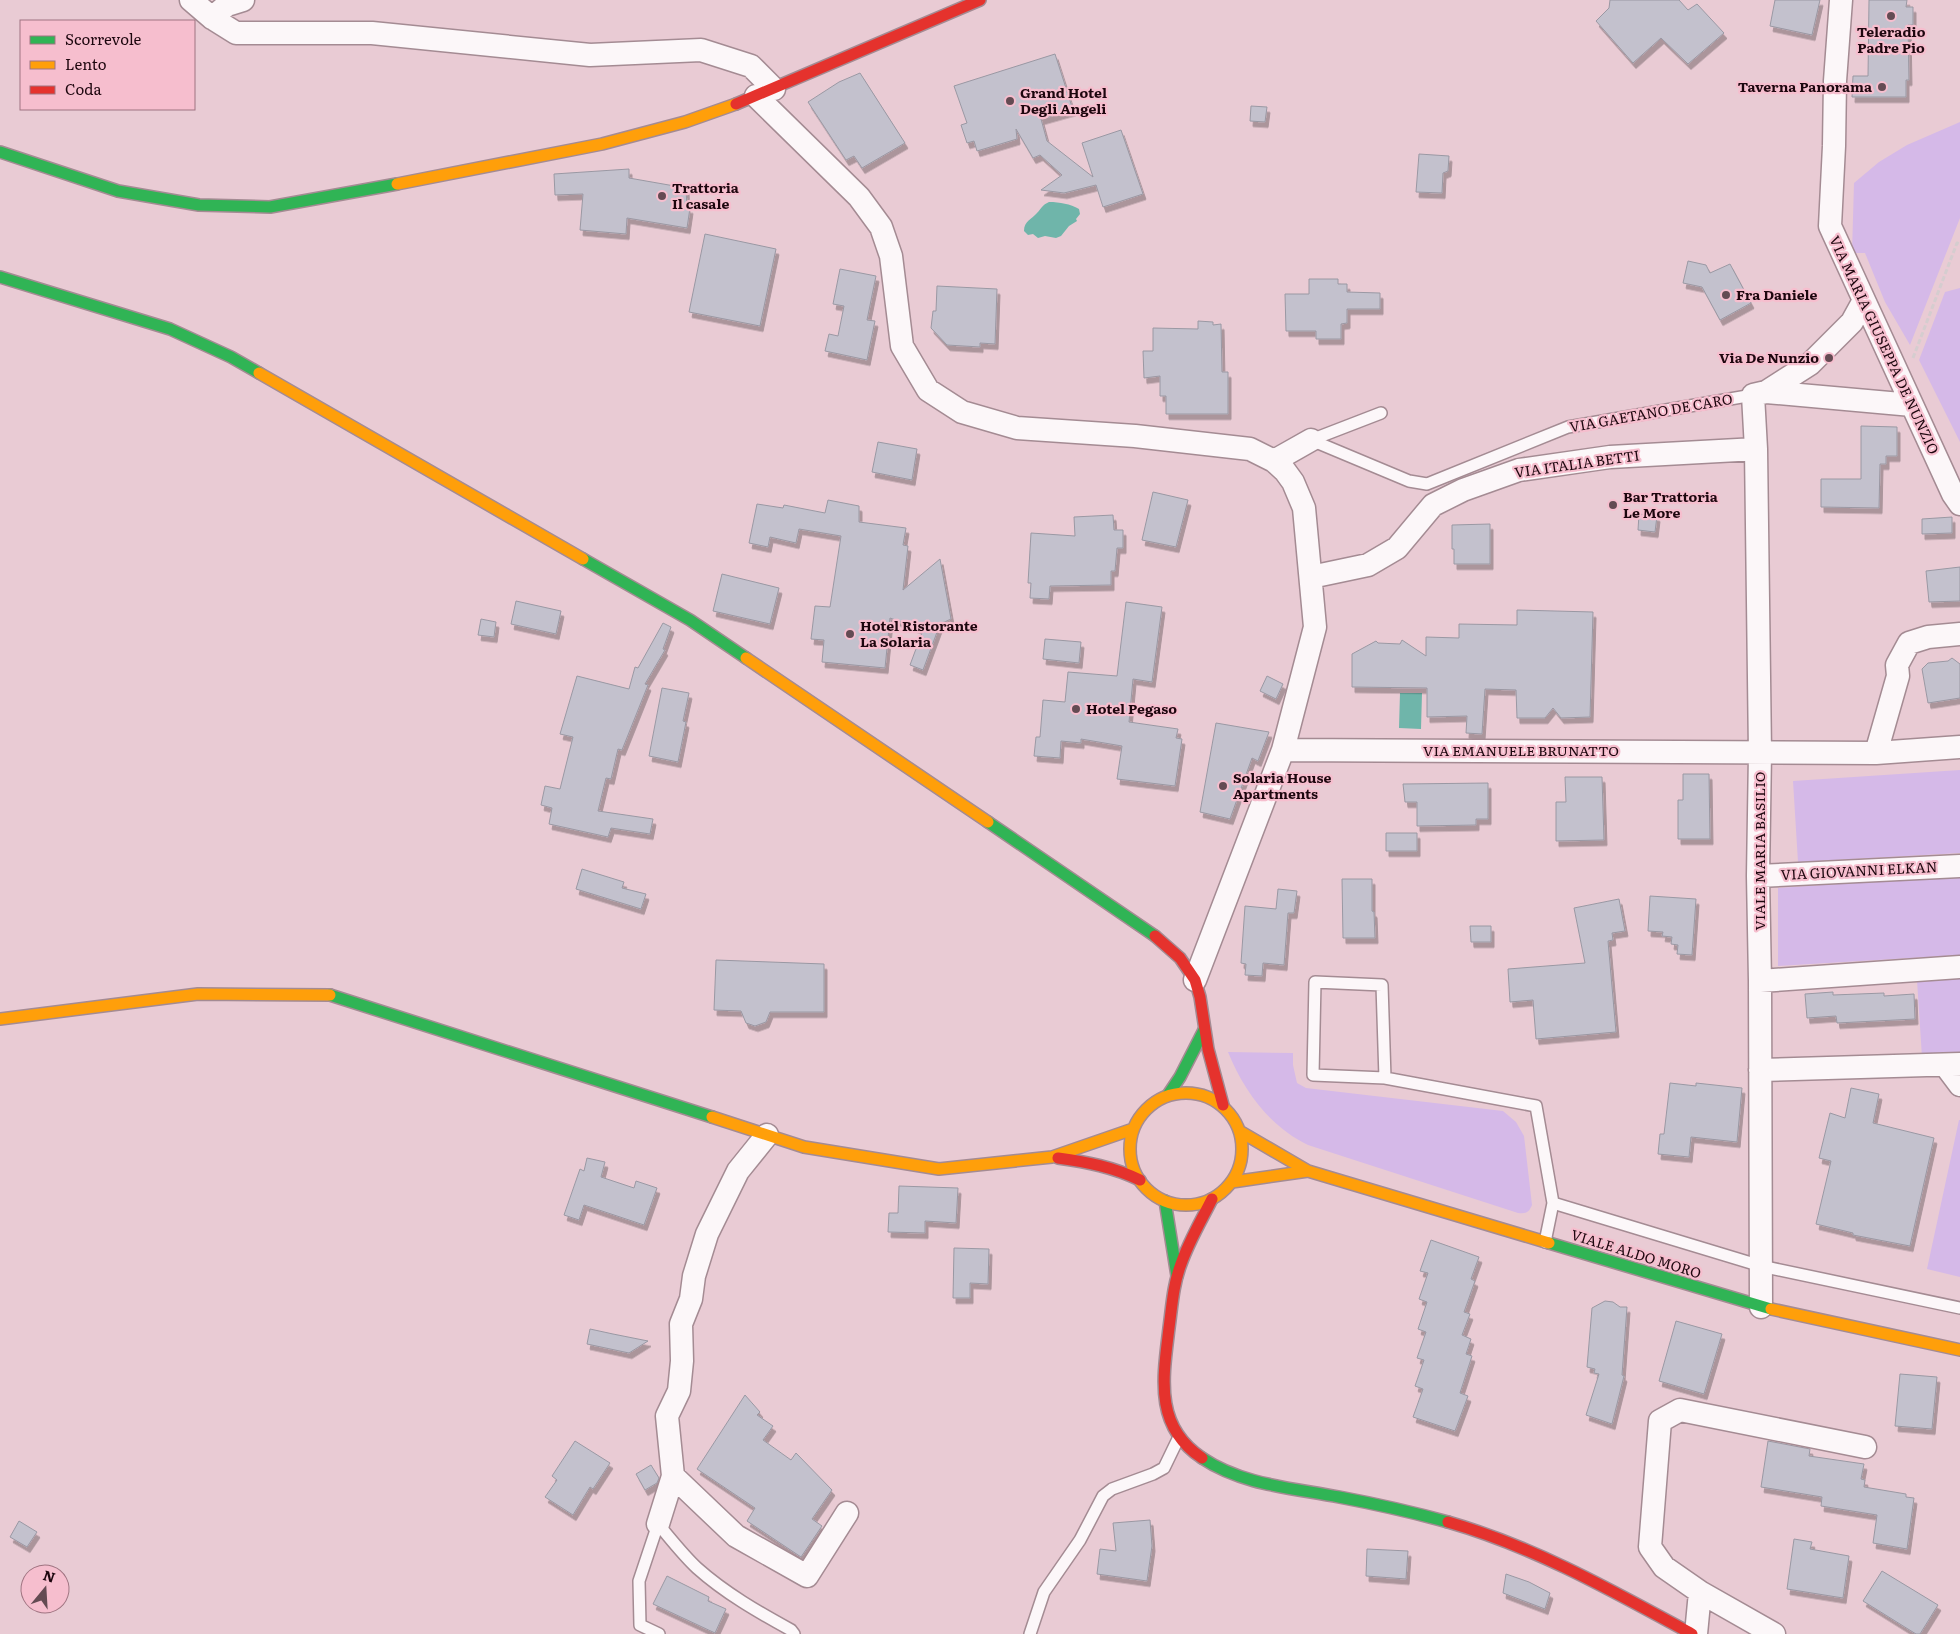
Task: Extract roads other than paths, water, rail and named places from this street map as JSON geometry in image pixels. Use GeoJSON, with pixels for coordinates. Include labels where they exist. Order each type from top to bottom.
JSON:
{"type":"FeatureCollection","features":[{"type":"Feature","properties":{"kind":"main road"},"geometry":{"type":"LineString","coordinates":[[0,152],[102,186],[147,196],[199,205],[270,207],[321,199],[602,144],[685,122],[765,92],[980,0]]}},
{"type":"Feature","properties":{"kind":"main road"},"geometry":{"type":"LineString","coordinates":[[0,277],[170,329],[216,349],[690,620],[1157,938],[1179,957],[1195,980],[1202,1004],[1204,1030],[1223,1105]]}},
{"type":"Feature","properties":{"kind":"main road"},"geometry":{"type":"LineString","coordinates":[[0,1020],[198,994],[327,994],[804,1147],[939,1169],[1052,1157],[1133,1129]]}},
{"type":"Feature","properties":{"kind":"main road"},"geometry":{"type":"LineString","coordinates":[[1168,1095],[1180,1077],[1204,1030]]}},
{"type":"Feature","properties":{"kind":"main road"},"geometry":{"type":"LineString","coordinates":[[1187,1092],[1206,1096],[1223,1105],[1234,1117],[1241,1132],[1243,1149],[1240,1167],[1232,1182],[1223,1192],[1212,1199],[1197,1204],[1165,1201],[1151,1192],[1140,1180],[1132,1164],[1130,1147],[1133,1129],[1141,1115],[1153,1103],[1168,1095],[1187,1092]]}},
{"type":"Feature","properties":{"kind":"main road","name":"VIALE ALDO MORO"},"geometry":{"type":"LineString","coordinates":[[1241,1132],[1308,1171],[1761,1307],[1960,1350]]}},
{"type":"Feature","properties":{"kind":"main road"},"geometry":{"type":"LineString","coordinates":[[1052,1157],[1095,1163],[1120,1169],[1140,1180]]}},
{"type":"Feature","properties":{"kind":"main road","name":"VIALE ALDO MORO"},"geometry":{"type":"LineString","coordinates":[[1232,1182],[1308,1171]]}},
{"type":"Feature","properties":{"kind":"main road"},"geometry":{"type":"LineString","coordinates":[[1212,1199],[1190,1243],[1177,1276],[1165,1361],[1163,1390],[1168,1417],[1179,1437],[1197,1455],[1222,1470],[1246,1478],[1396,1508],[1495,1536],[1576,1572],[1692,1634]]}},
{"type":"Feature","properties":{"kind":"main road"},"geometry":{"type":"LineString","coordinates":[[1165,1201],[1177,1276]]}},
{"type":"Feature","properties":{"kind":"street"},"geometry":{"type":"LineString","coordinates":[[191,0],[212,18],[236,33],[372,33],[590,55],[701,50],[752,66],[765,92],[859,196],[881,227],[891,256],[902,346],[928,390],[962,412],[1017,428],[1135,436],[1237,446],[1250,449],[1274,461],[1285,471],[1300,495],[1304,508],[1315,627],[1283,750],[1195,980]]}},
{"type":"Feature","properties":{"kind":"street"},"geometry":{"type":"LineString","coordinates":[[212,18],[227,5],[244,0]]}},
{"type":"Feature","properties":{"kind":"street","name":"VIA MARIA GIUSEPPA DE NUNZIO"},"geometry":{"type":"LineString","coordinates":[[1841,0],[1830,226],[1863,302],[1953,494],[1960,504]]}},
{"type":"Feature","properties":{"kind":"street"},"geometry":{"type":"LineString","coordinates":[[1759,394],[1810,364],[1852,322],[1863,302]]}},
{"type":"Feature","properties":{"kind":"street"},"geometry":{"type":"LineString","coordinates":[[1759,394],[1912,405]]}},
{"type":"Feature","properties":{"kind":"street","name":"VIALE MARIA BASILIO"},"geometry":{"type":"LineString","coordinates":[[1759,394],[1756,448],[1760,753],[1758,876],[1761,1307]]}},
{"type":"Feature","properties":{"kind":"street"},"geometry":{"type":"LineString","coordinates":[[1274,461],[1311,440]]}},
{"type":"Feature","properties":{"kind":"street","name":"VIA ITALIA BETTI"},"geometry":{"type":"LineString","coordinates":[[1311,577],[1368,565],[1397,548],[1434,505],[1463,490],[1519,470],[1610,457],[1756,448]]}},
{"type":"Feature","properties":{"kind":"street"},"geometry":{"type":"LineString","coordinates":[[1876,753],[1898,676],[1897,665],[1908,643],[1928,637],[1960,634]]}},
{"type":"Feature","properties":{"kind":"street","name":"VIA EMANUELE BRUNATTO"},"geometry":{"type":"LineString","coordinates":[[1283,750],[1876,753],[1960,747]]}},
{"type":"Feature","properties":{"kind":"street","name":"VIA GIOVANNI ELKAN"},"geometry":{"type":"LineString","coordinates":[[1758,876],[1960,866]]}},
{"type":"Feature","properties":{"kind":"street"},"geometry":{"type":"LineString","coordinates":[[1760,981],[1960,967]]}},
{"type":"Feature","properties":{"kind":"street"},"geometry":{"type":"LineString","coordinates":[[1760,1070],[1953,1065],[1960,1085]]}},
{"type":"Feature","properties":{"kind":"street"},"geometry":{"type":"LineString","coordinates":[[658,1524],[673,1476],[667,1416],[679,1391],[682,1361],[680,1324],[691,1299],[694,1276],[707,1234],[738,1171],[767,1135]]}},
{"type":"Feature","properties":{"kind":"street"},"geometry":{"type":"LineString","coordinates":[[1774,1634],[1700,1592],[1664,1567],[1650,1547],[1660,1421],[1680,1410],[1865,1447]]}},
{"type":"Feature","properties":{"kind":"street"},"geometry":{"type":"LineString","coordinates":[[673,1476],[736,1536],[807,1576],[847,1513]]}},
{"type":"Feature","properties":{"kind":"street"},"geometry":{"type":"LineString","coordinates":[[1696,1634],[1700,1592]]}},
{"type":"Feature","properties":{"kind":"lane","name":"VIA GAETANO DE CARO"},"geometry":{"type":"LineString","coordinates":[[1311,440],[1409,481],[1426,484],[1568,428],[1759,394]]}},
{"type":"Feature","properties":{"kind":"lane"},"geometry":{"type":"LineString","coordinates":[[1311,440],[1381,412]]}},
{"type":"Feature","properties":{"kind":"lane"},"geometry":{"type":"LineString","coordinates":[[1384,1078],[1382,985],[1315,982],[1313,1075],[1384,1078],[1536,1106],[1553,1203],[1545,1242]]}},
{"type":"Feature","properties":{"kind":"lane"},"geometry":{"type":"LineString","coordinates":[[1553,1203],[1761,1266],[1960,1308]]}},
{"type":"Feature","properties":{"kind":"lane"},"geometry":{"type":"LineString","coordinates":[[1030,1634],[1044,1592],[1080,1540],[1103,1496],[1112,1490],[1164,1468],[1179,1437]]}},
{"type":"Feature","properties":{"kind":"lane"},"geometry":{"type":"LineString","coordinates":[[658,1524],[639,1581],[640,1625],[659,1634]]}},
{"type":"Feature","properties":{"kind":"lane"},"geometry":{"type":"LineString","coordinates":[[658,1524],[696,1567],[725,1591],[754,1610],[791,1630],[794,1634]]}},
{"type":"Feature","properties":{"kind":"place","name":"Teleradio Padre Pio"},"geometry":{"type":"Point","coordinates":[1891,16]}},
{"type":"Feature","properties":{"kind":"place","name":"Taverna Panorama"},"geometry":{"type":"Point","coordinates":[1882,87]}},
{"type":"Feature","properties":{"kind":"place","name":"Grand Hotel Degli Angeli"},"geometry":{"type":"Point","coordinates":[1010,101]}},
{"type":"Feature","properties":{"kind":"place","name":"Trattoria Il casale"},"geometry":{"type":"Point","coordinates":[662,196]}},
{"type":"Feature","properties":{"kind":"place","name":"Fra Daniele"},"geometry":{"type":"Point","coordinates":[1726,295]}},
{"type":"Feature","properties":{"kind":"place","name":"Via De Nunzio"},"geometry":{"type":"Point","coordinates":[1829,358]}},
{"type":"Feature","properties":{"kind":"place","name":"Bar Trattoria Le More"},"geometry":{"type":"Point","coordinates":[1613,505]}},
{"type":"Feature","properties":{"kind":"place","name":"Hotel Ristorante La Solaria"},"geometry":{"type":"Point","coordinates":[850,634]}},
{"type":"Feature","properties":{"kind":"place","name":"Hotel Pegaso"},"geometry":{"type":"Point","coordinates":[1076,709]}},
{"type":"Feature","properties":{"kind":"place","name":"Solaria House Apartments"},"geometry":{"type":"Point","coordinates":[1223,786]}}]}
